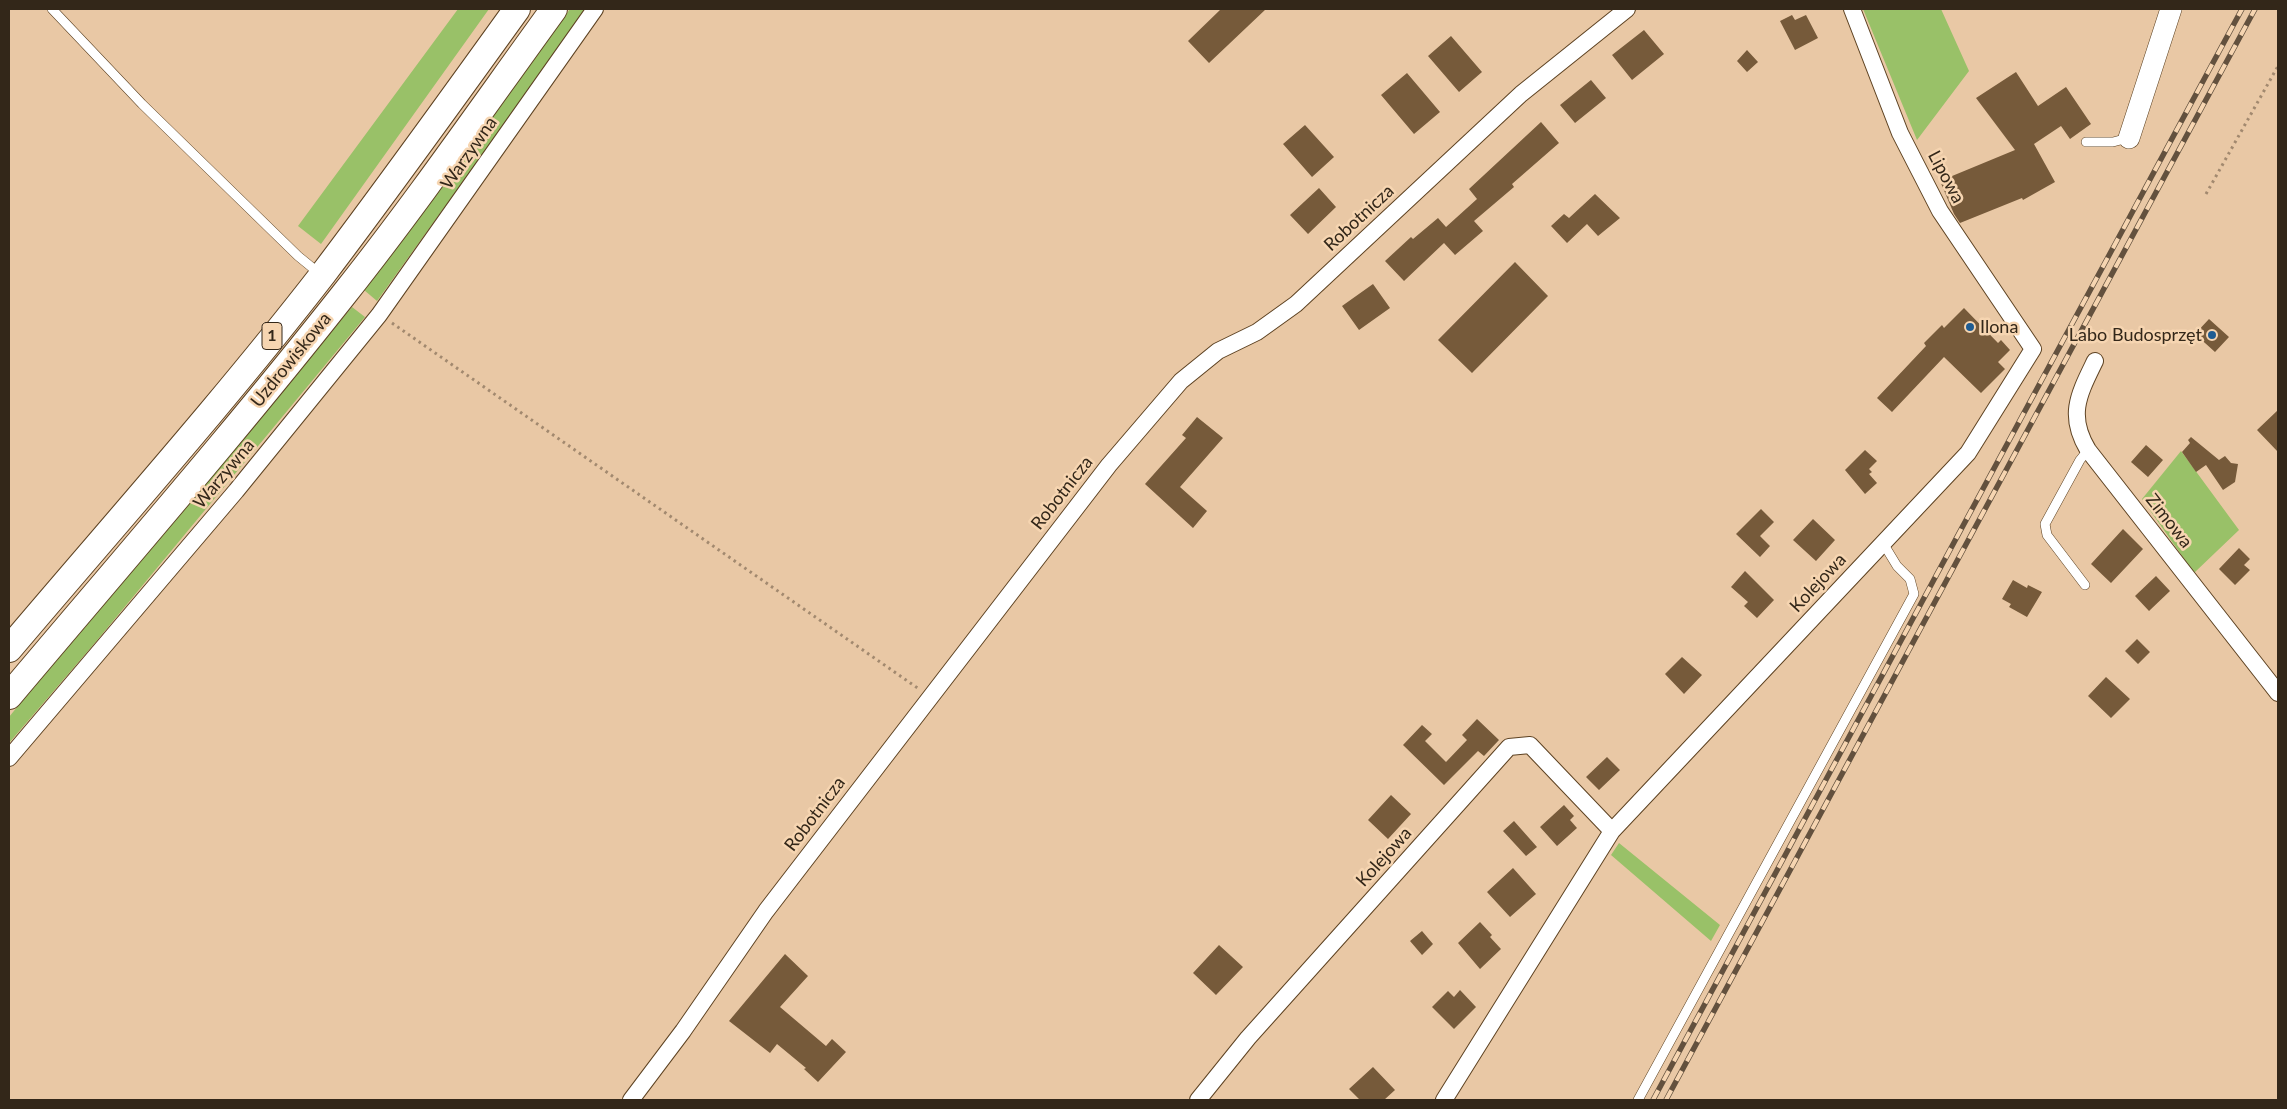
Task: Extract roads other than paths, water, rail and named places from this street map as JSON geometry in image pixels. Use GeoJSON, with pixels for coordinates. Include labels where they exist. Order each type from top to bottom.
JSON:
{"type":"FeatureCollection","features":[{"type":"Feature","properties":{"kind":"main road","name":"Uzdrowiskowa"},"geometry":{"type":"LineString","coordinates":[[9,649],[223,397],[322,276],[434,126],[517,9]]}},
{"type":"Feature","properties":{"kind":"main road","name":"Uzdrowiskowa"},"geometry":{"type":"LineString","coordinates":[[9,696],[246,416],[346,292],[460,141],[554,9]]}},
{"type":"Feature","properties":{"kind":"street","name":"Warzywna"},"geometry":{"type":"LineString","coordinates":[[9,758],[254,470],[379,315],[596,9]]}},
{"type":"Feature","properties":{"kind":"street","name":"Robotnicza"},"geometry":{"type":"LineString","coordinates":[[631,1100],[683,1031],[766,911],[929,696],[1109,465],[1181,381],[1218,351],[1257,332],[1296,304],[1521,94],[1627,9]]}},
{"type":"Feature","properties":{"kind":"street","name":"Lipowa"},"geometry":{"type":"LineString","coordinates":[[1852,9],[1900,133],[1940,211],[2033,349]]}},
{"type":"Feature","properties":{"kind":"street"},"geometry":{"type":"LineString","coordinates":[[2129,138],[2171,9]]}},
{"type":"Feature","properties":{"kind":"street","name":"Kolejowa"},"geometry":{"type":"LineString","coordinates":[[1444,1100],[1612,831],[1968,453],[2033,349]]}},
{"type":"Feature","properties":{"kind":"street","name":"Zimowa"},"geometry":{"type":"LineString","coordinates":[[2095,361],[2080,391],[2076,407],[2076,424],[2081,438],[2088,450],[2278,693]]}},
{"type":"Feature","properties":{"kind":"street","name":"Kolejowa"},"geometry":{"type":"LineString","coordinates":[[1198,1100],[1248,1038],[1509,747],[1530,745],[1612,831]]}},
{"type":"Feature","properties":{"kind":"lane"},"geometry":{"type":"LineString","coordinates":[[52,9],[142,104],[298,256],[322,276]]}},
{"type":"Feature","properties":{"kind":"lane"},"geometry":{"type":"LineString","coordinates":[[2086,142],[2113,142],[2129,138]]}},
{"type":"Feature","properties":{"kind":"lane"},"geometry":{"type":"LineString","coordinates":[[2086,585],[2047,535],[2045,524],[2080,460],[2088,450]]}},
{"type":"Feature","properties":{"kind":"lane"},"geometry":{"type":"LineString","coordinates":[[1638,1100],[1914,594],[1910,579],[1897,566],[1883,543]]}},
{"type":"Feature","properties":{"kind":"railway"},"geometry":{"type":"LineString","coordinates":[[1653,1100],[2242,9]]}},
{"type":"Feature","properties":{"kind":"railway"},"geometry":{"type":"LineString","coordinates":[[1666,1100],[2255,9]]}},
{"type":"Feature","properties":{"kind":"place","name":"Ilona"},"geometry":{"type":"Point","coordinates":[1970,327]}},
{"type":"Feature","properties":{"kind":"place","name":"Labo Budosprzęt"},"geometry":{"type":"Point","coordinates":[2212,335]}}]}
